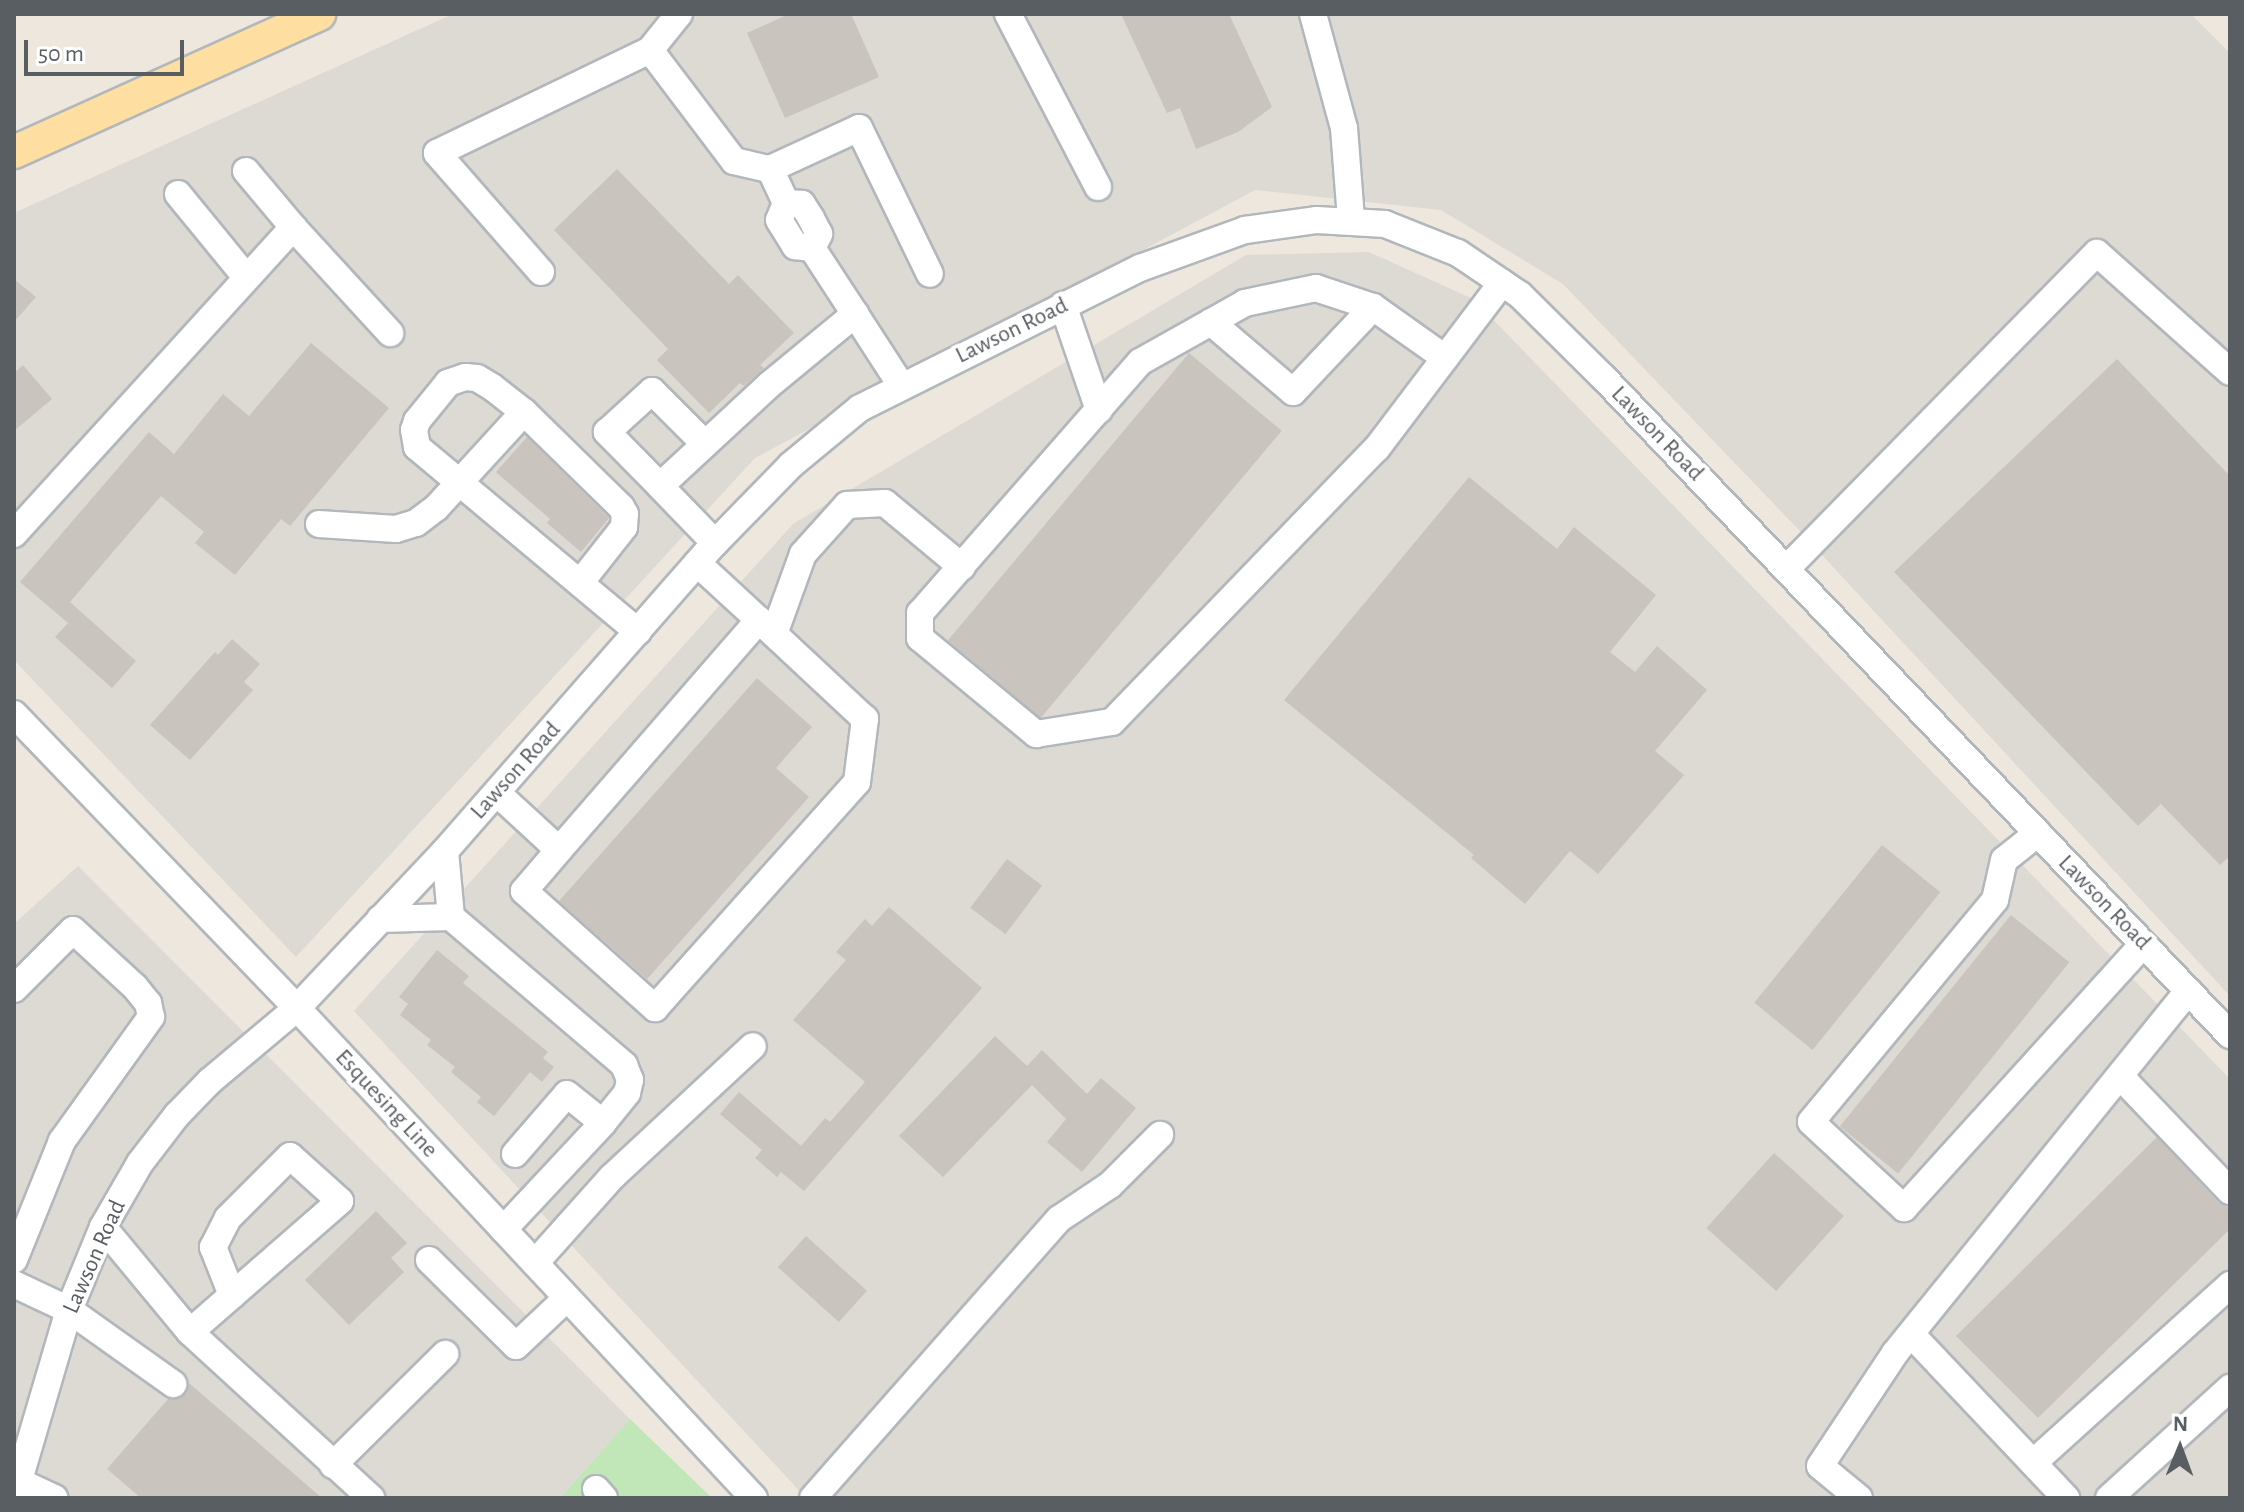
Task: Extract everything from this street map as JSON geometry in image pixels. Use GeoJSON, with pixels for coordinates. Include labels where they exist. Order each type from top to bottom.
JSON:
{"type":"FeatureCollection","features":[{"type":"Feature","properties":{"kind":"main road"},"geometry":{"type":"LineString","coordinates":[[14,152],[319,14]]}},
{"type":"Feature","properties":{"kind":"street"},"geometry":{"type":"LineString","coordinates":[[541,272],[437,153],[650,50],[679,14]]}},
{"type":"Feature","properties":{"kind":"street"},"geometry":{"type":"LineString","coordinates":[[1008,14],[1098,187]]}},
{"type":"Feature","properties":{"kind":"street"},"geometry":{"type":"LineString","coordinates":[[1313,14],[1344,128],[1351,219]]}},
{"type":"Feature","properties":{"kind":"street"},"geometry":{"type":"LineString","coordinates":[[650,50],[734,161],[770,169],[859,128],[930,274]]}},
{"type":"Feature","properties":{"kind":"street"},"geometry":{"type":"LineString","coordinates":[[770,169],[786,203],[802,204],[811,218],[819,234],[812,248],[901,385]]}},
{"type":"Feature","properties":{"kind":"street"},"geometry":{"type":"LineString","coordinates":[[246,171],[390,333]]}},
{"type":"Feature","properties":{"kind":"street"},"geometry":{"type":"LineString","coordinates":[[178,194],[246,277]]}},
{"type":"Feature","properties":{"kind":"street","name":"Lawson Road"},"geometry":{"type":"LineString","coordinates":[[17,1490],[69,1310],[103,1227],[140,1163],[177,1115],[210,1081],[297,1008],[445,851],[697,563],[791,465],[860,408],[901,385],[1140,268],[1245,230],[1351,219],[1385,224],[1458,253],[1520,295],[1603,377],[2230,1035]]}},
{"type":"Feature","properties":{"kind":"street"},"geometry":{"type":"LineString","coordinates":[[14,534],[293,227]]}},
{"type":"Feature","properties":{"kind":"street"},"geometry":{"type":"LineString","coordinates":[[1786,569],[2097,253],[2230,372]]}},
{"type":"Feature","properties":{"kind":"street"},"geometry":{"type":"LineString","coordinates":[[1445,358],[1373,307],[1316,288],[1245,303],[1140,362],[920,613],[920,638],[1036,734],[1112,722],[1377,448],[1502,283]]}},
{"type":"Feature","properties":{"kind":"street"},"geometry":{"type":"LineString","coordinates":[[1063,305],[1099,410]]}},
{"type":"Feature","properties":{"kind":"street"},"geometry":{"type":"LineString","coordinates":[[1211,322],[1293,392],[1373,307]]}},
{"type":"Feature","properties":{"kind":"street"},"geometry":{"type":"LineString","coordinates":[[660,486],[855,314]]}},
{"type":"Feature","properties":{"kind":"street"},"geometry":{"type":"LineString","coordinates":[[580,583],[624,527],[625,514],[524,412],[477,378],[456,378],[448,383],[417,421],[413,440],[417,447],[638,632]]}},
{"type":"Feature","properties":{"kind":"street"},"geometry":{"type":"LineString","coordinates":[[705,444],[652,391],[607,432],[715,543]]}},
{"type":"Feature","properties":{"kind":"street"},"geometry":{"type":"LineString","coordinates":[[319,524],[396,529],[416,523],[459,483],[524,412]]}},
{"type":"Feature","properties":{"kind":"street"},"geometry":{"type":"LineString","coordinates":[[697,563],[767,627],[865,719],[857,782],[655,1008],[524,891],[767,627],[803,554],[847,505],[885,503],[962,567]]}},
{"type":"Feature","properties":{"kind":"street","name":"Esquesing Line"},"geometry":{"type":"LineString","coordinates":[[14,714],[297,1008],[754,1498]]}},
{"type":"Feature","properties":{"kind":"street"},"geometry":{"type":"LineString","coordinates":[[497,793],[559,850]]}},
{"type":"Feature","properties":{"kind":"street"},"geometry":{"type":"LineString","coordinates":[[2038,833],[2004,860],[1995,900],[1811,1122],[1904,1208],[2143,944]]}},
{"type":"Feature","properties":{"kind":"street"},"geometry":{"type":"LineString","coordinates":[[445,851],[451,917]]}},
{"type":"Feature","properties":{"kind":"street"},"geometry":{"type":"LineString","coordinates":[[380,919],[451,917],[624,1065],[630,1080],[627,1093],[603,1123],[503,1230]]}},
{"type":"Feature","properties":{"kind":"street"},"geometry":{"type":"LineString","coordinates":[[14,989],[73,930],[135,987],[148,1003],[151,1017],[62,1141],[14,1260]]}},
{"type":"Feature","properties":{"kind":"street"},"geometry":{"type":"LineString","coordinates":[[1859,1498],[1820,1466],[1911,1334],[2188,991]]}},
{"type":"Feature","properties":{"kind":"street"},"geometry":{"type":"LineString","coordinates":[[535,1263],[612,1177],[753,1046]]}},
{"type":"Feature","properties":{"kind":"street"},"geometry":{"type":"LineString","coordinates":[[2120,1076],[2230,1191]]}},
{"type":"Feature","properties":{"kind":"street"},"geometry":{"type":"LineString","coordinates":[[515,1154],[567,1094],[603,1123]]}},
{"type":"Feature","properties":{"kind":"street"},"geometry":{"type":"LineString","coordinates":[[813,1498],[1059,1219],[1110,1185],[1160,1135]]}},
{"type":"Feature","properties":{"kind":"street"},"geometry":{"type":"LineString","coordinates":[[190,1332],[340,1201],[290,1156],[228,1218],[213,1247],[232,1295]]}},
{"type":"Feature","properties":{"kind":"street"},"geometry":{"type":"LineString","coordinates":[[103,1227],[190,1332],[371,1498]]}},
{"type":"Feature","properties":{"kind":"street"},"geometry":{"type":"LineString","coordinates":[[429,1260],[516,1346],[567,1298]]}},
{"type":"Feature","properties":{"kind":"street"},"geometry":{"type":"LineString","coordinates":[[14,1284],[69,1310],[173,1384]]}},
{"type":"Feature","properties":{"kind":"street"},"geometry":{"type":"LineString","coordinates":[[2033,1463],[2230,1285]]}},
{"type":"Feature","properties":{"kind":"street"},"geometry":{"type":"LineString","coordinates":[[1911,1334],[2066,1498]]}},
{"type":"Feature","properties":{"kind":"street"},"geometry":{"type":"LineString","coordinates":[[333,1465],[445,1354]]}},
{"type":"Feature","properties":{"kind":"street"},"geometry":{"type":"LineString","coordinates":[[2109,1498],[2230,1388]]}},
{"type":"Feature","properties":{"kind":"street"},"geometry":{"type":"LineString","coordinates":[[17,1490],[55,1498]]}},
{"type":"Feature","properties":{"kind":"shaded area"},"geometry":{"type":"Polygon","coordinates":[[[453,14],[2191,14],[2230,53],[2230,996],[1798,529],[1563,284],[1441,210],[1255,190],[755,458],[296,957],[14,660],[14,213],[453,14]]]}},
{"type":"Feature","properties":{"kind":"shaded area"},"geometry":{"type":"Polygon","coordinates":[[[1369,252],[1473,299],[2230,1079],[2230,1498],[806,1498],[354,1011],[793,524],[1246,255],[1369,252]]]}},
{"type":"Feature","properties":{"kind":"shaded area"},"geometry":{"type":"Polygon","coordinates":[[[78,866],[630,1419],[560,1498],[14,1498],[14,924],[78,866]]]}},
{"type":"Feature","properties":{"kind":"green space"},"geometry":{"type":"Polygon","coordinates":[[[630,1419],[712,1498],[560,1498],[630,1419]]]}},
{"type":"Feature","properties":{"kind":"building"},"geometry":{"type":"Polygon","coordinates":[[[789,14],[851,14],[879,77],[785,118],[747,33],[789,14]]]}},
{"type":"Feature","properties":{"kind":"building"},"geometry":{"type":"Polygon","coordinates":[[[1121,14],[1229,14],[1272,107],[1238,132],[1196,149],[1180,108],[1167,113],[1121,14]]]}},
{"type":"Feature","properties":{"kind":"building"},"geometry":{"type":"Polygon","coordinates":[[[617,169],[729,284],[738,275],[794,333],[760,365],[764,368],[744,386],[740,383],[709,413],[657,360],[668,349],[554,230],[617,169]]]}},
{"type":"Feature","properties":{"kind":"building"},"geometry":{"type":"Polygon","coordinates":[[[14,279],[36,297],[14,322],[14,279]]]}},
{"type":"Feature","properties":{"kind":"building"},"geometry":{"type":"Polygon","coordinates":[[[311,343],[389,408],[290,526],[281,519],[235,575],[195,543],[204,532],[161,496],[70,602],[136,661],[112,688],[55,637],[68,623],[20,582],[149,432],[174,454],[223,394],[249,416],[311,343]]]}},
{"type":"Feature","properties":{"kind":"building"},"geometry":{"type":"Polygon","coordinates":[[[1189,353],[1282,431],[1041,718],[948,640],[1189,353]]]}},
{"type":"Feature","properties":{"kind":"building"},"geometry":{"type":"Polygon","coordinates":[[[2117,359],[2230,476],[2230,856],[2220,865],[2161,804],[2138,826],[1894,572],[2117,359]]]}},
{"type":"Feature","properties":{"kind":"building"},"geometry":{"type":"Polygon","coordinates":[[[23,365],[52,399],[14,431],[14,373],[23,365]]]}},
{"type":"Feature","properties":{"kind":"building"},"geometry":{"type":"Polygon","coordinates":[[[527,437],[609,518],[581,552],[547,523],[550,519],[496,472],[527,437]]]}},
{"type":"Feature","properties":{"kind":"building"},"geometry":{"type":"Polygon","coordinates":[[[1469,477],[1557,549],[1574,527],[1656,595],[1610,652],[1635,672],[1657,646],[1707,690],[1655,751],[1684,775],[1598,874],[1570,851],[1525,904],[1471,858],[1474,855],[1284,700],[1469,477]]]}},
{"type":"Feature","properties":{"kind":"building"},"geometry":{"type":"Polygon","coordinates":[[[232,639],[260,664],[244,682],[253,690],[190,760],[150,725],[215,652],[218,655],[232,639]]]}},
{"type":"Feature","properties":{"kind":"building"},"geometry":{"type":"Polygon","coordinates":[[[757,678],[812,727],[776,768],[809,797],[647,979],[559,901],[757,678]]]}},
{"type":"Feature","properties":{"kind":"building"},"geometry":{"type":"Polygon","coordinates":[[[1882,845],[1940,892],[1813,1050],[1754,1003],[1882,845]]]}},
{"type":"Feature","properties":{"kind":"building"},"geometry":{"type":"Polygon","coordinates":[[[1007,859],[1042,885],[1005,934],[970,908],[1007,859]]]}},
{"type":"Feature","properties":{"kind":"building"},"geometry":{"type":"Polygon","coordinates":[[[889,907],[982,988],[804,1191],[781,1172],[777,1177],[755,1158],[762,1150],[720,1114],[739,1092],[801,1146],[825,1118],[830,1122],[865,1082],[793,1020],[846,960],[836,952],[865,919],[872,926],[889,907]]]}},
{"type":"Feature","properties":{"kind":"building"},"geometry":{"type":"Polygon","coordinates":[[[2011,915],[2069,962],[1898,1174],[1840,1126],[2011,915]]]}},
{"type":"Feature","properties":{"kind":"building"},"geometry":{"type":"Polygon","coordinates":[[[437,950],[469,976],[463,983],[548,1052],[543,1058],[554,1067],[542,1082],[530,1072],[494,1116],[477,1102],[481,1097],[451,1072],[455,1067],[427,1045],[431,1040],[400,1015],[408,1004],[399,997],[437,950]]]}},
{"type":"Feature","properties":{"kind":"building"},"geometry":{"type":"Polygon","coordinates":[[[995,1036],[1027,1066],[1042,1050],[1087,1094],[1101,1078],[1136,1108],[1082,1172],[1047,1142],[1066,1119],[1032,1085],[943,1177],[899,1136],[995,1036]]]}},
{"type":"Feature","properties":{"kind":"building"},"geometry":{"type":"Polygon","coordinates":[[[2157,1137],[2218,1202],[2230,1208],[2230,1229],[2038,1418],[1956,1336],[2157,1137]]]}},
{"type":"Feature","properties":{"kind":"building"},"geometry":{"type":"Polygon","coordinates":[[[1774,1153],[1844,1216],[1776,1291],[1706,1228],[1774,1153]]]}},
{"type":"Feature","properties":{"kind":"building"},"geometry":{"type":"Polygon","coordinates":[[[376,1211],[407,1243],[391,1258],[404,1272],[349,1325],[305,1280],[376,1211]]]}},
{"type":"Feature","properties":{"kind":"building"},"geometry":{"type":"Polygon","coordinates":[[[806,1236],[867,1291],[839,1322],[778,1267],[806,1236]]]}},
{"type":"Feature","properties":{"kind":"building"},"geometry":{"type":"Polygon","coordinates":[[[189,1383],[322,1498],[141,1498],[107,1469],[168,1399],[179,1399],[186,1394],[189,1383]]]}}]}
